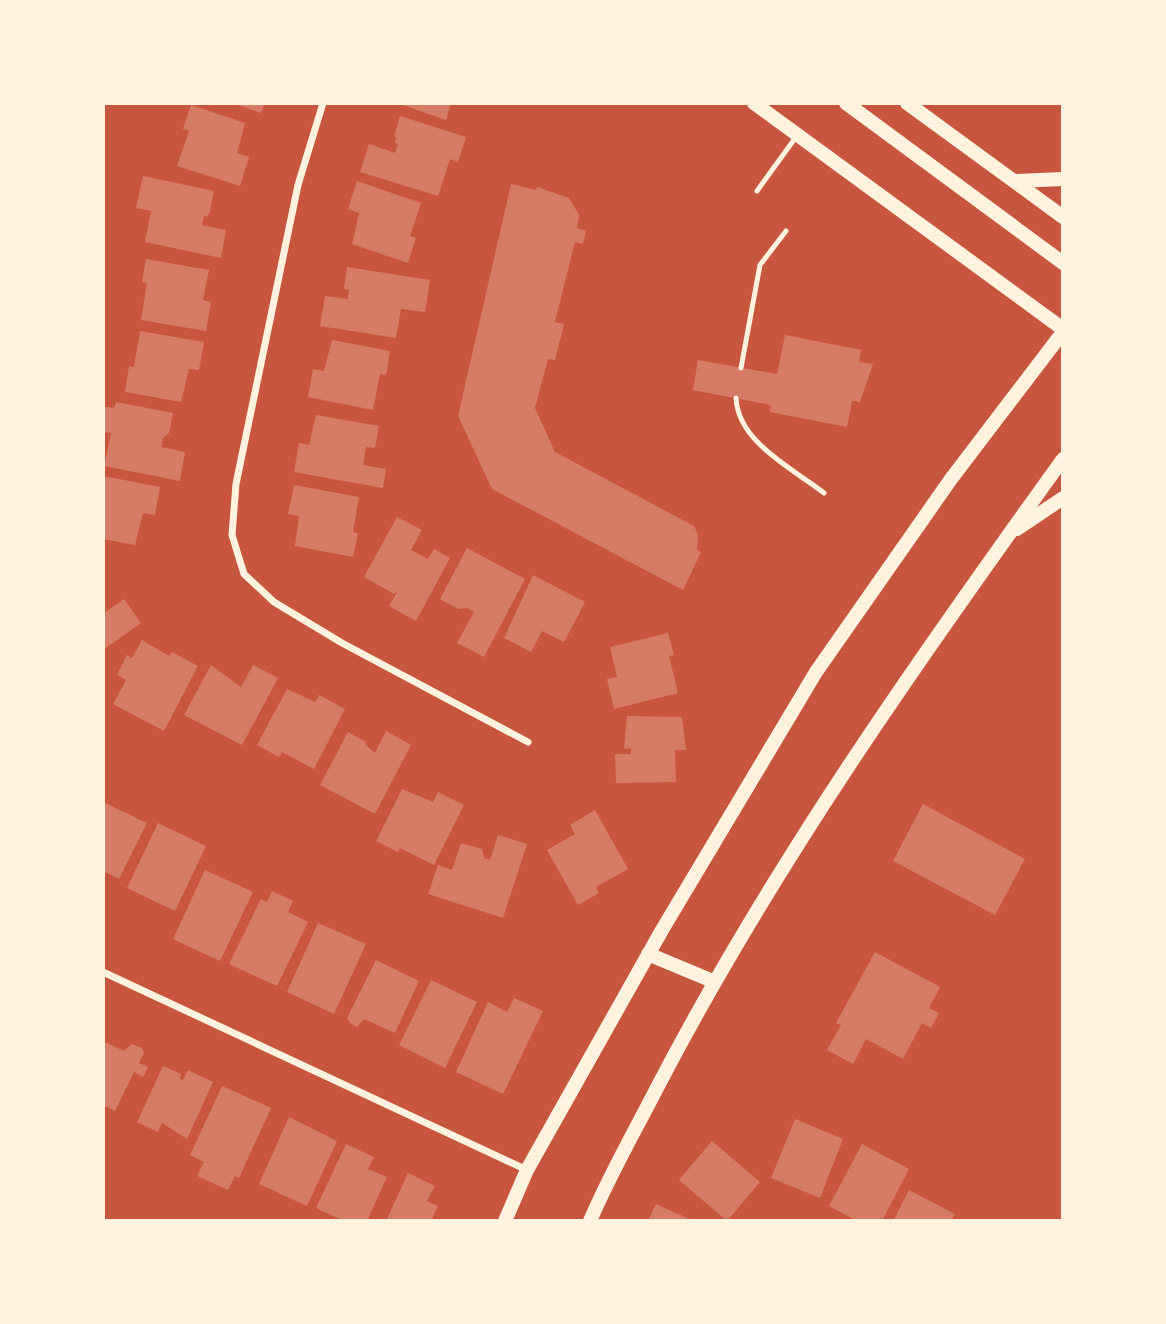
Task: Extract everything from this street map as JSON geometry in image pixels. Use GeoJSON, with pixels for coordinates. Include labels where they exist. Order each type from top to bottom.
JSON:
{"type":"FeatureCollection","features":[{"type":"Feature","properties":{"kind":"main road"},"geometry":{"type":"LineString","coordinates":[[505,1221],[527,1170],[648,954],[816,672],[951,479],[1063,330],[754,103]]}},
{"type":"Feature","properties":{"kind":"main road"},"geometry":{"type":"LineString","coordinates":[[846,103],[1063,263]]}},
{"type":"Feature","properties":{"kind":"main road"},"geometry":{"type":"LineString","coordinates":[[907,103],[1063,217]]}},
{"type":"Feature","properties":{"kind":"main road"},"geometry":{"type":"LineString","coordinates":[[1014,181],[1063,179]]}},
{"type":"Feature","properties":{"kind":"main road"},"geometry":{"type":"LineString","coordinates":[[590,1221],[715,982],[812,822],[1063,459]]}},
{"type":"Feature","properties":{"kind":"main road"},"geometry":{"type":"LineString","coordinates":[[1008,536],[1063,498]]}},
{"type":"Feature","properties":{"kind":"main road"},"geometry":{"type":"LineString","coordinates":[[648,954],[715,982]]}},
{"type":"Feature","properties":{"kind":"street"},"geometry":{"type":"LineString","coordinates":[[323,103],[299,185],[236,484],[232,536],[244,573],[274,603],[342,643],[528,742]]}},
{"type":"Feature","properties":{"kind":"street"},"geometry":{"type":"LineString","coordinates":[[103,972],[527,1170]]}},
{"type":"Feature","properties":{"kind":"lane"},"geometry":{"type":"LineString","coordinates":[[757,191],[798,134]]}},
{"type":"Feature","properties":{"kind":"lane"},"geometry":{"type":"LineString","coordinates":[[741,368],[760,265],[786,231]]}},
{"type":"Feature","properties":{"kind":"lane"},"geometry":{"type":"LineString","coordinates":[[736,398],[737,414],[747,433],[824,493]]}},
{"type":"Feature","properties":{"kind":"building"},"geometry":{"type":"Polygon","coordinates":[[[232,103],[265,103],[261,113],[232,103]]]}},
{"type":"Feature","properties":{"kind":"building"},"geometry":{"type":"Polygon","coordinates":[[[397,103],[451,103],[446,120],[397,103]]]}},
{"type":"Feature","properties":{"kind":"building"},"geometry":{"type":"Polygon","coordinates":[[[191,105],[245,123],[237,153],[249,157],[240,186],[177,166],[189,131],[183,129],[191,105]]]}},
{"type":"Feature","properties":{"kind":"building"},"geometry":{"type":"Polygon","coordinates":[[[400,116],[466,137],[458,162],[450,159],[438,196],[360,172],[369,144],[395,153],[398,144],[395,143],[394,136],[400,116]]]}},
{"type":"Feature","properties":{"kind":"building"},"geometry":{"type":"Polygon","coordinates":[[[143,176],[214,191],[210,212],[207,217],[204,216],[202,225],[226,230],[221,258],[145,242],[151,211],[136,208],[143,176]]]}},
{"type":"Feature","properties":{"kind":"building"},"geometry":{"type":"Polygon","coordinates":[[[357,181],[421,203],[410,236],[416,238],[408,263],[352,244],[359,213],[348,209],[357,181]]]}},
{"type":"Feature","properties":{"kind":"building"},"geometry":{"type":"Polygon","coordinates":[[[511,184],[536,190],[537,187],[569,198],[579,215],[577,228],[586,231],[583,244],[575,242],[555,322],[564,324],[555,360],[548,359],[535,408],[555,452],[694,526],[698,535],[697,550],[701,552],[683,590],[492,489],[458,416],[511,184]]]}},
{"type":"Feature","properties":{"kind":"building"},"geometry":{"type":"Polygon","coordinates":[[[146,259],[209,270],[203,300],[211,302],[206,331],[141,320],[147,283],[142,282],[146,259]]]}},
{"type":"Feature","properties":{"kind":"building"},"geometry":{"type":"Polygon","coordinates":[[[347,267],[430,280],[425,312],[401,309],[396,338],[320,326],[325,296],[348,299],[349,290],[344,289],[347,267]]]}},
{"type":"Feature","properties":{"kind":"building"},"geometry":{"type":"Polygon","coordinates":[[[140,331],[204,342],[199,370],[189,369],[181,402],[125,392],[129,366],[134,367],[140,331]]]}},
{"type":"Feature","properties":{"kind":"building"},"geometry":{"type":"Polygon","coordinates":[[[785,335],[861,350],[859,362],[873,364],[860,402],[852,401],[847,427],[770,412],[771,405],[693,390],[698,360],[777,374],[785,335]]]}},
{"type":"Feature","properties":{"kind":"building"},"geometry":{"type":"Polygon","coordinates":[[[332,340],[390,351],[386,375],[380,374],[373,410],[308,397],[313,369],[324,371],[332,340]]]}},
{"type":"Feature","properties":{"kind":"building"},"geometry":{"type":"Polygon","coordinates":[[[116,402],[173,413],[169,433],[163,438],[161,447],[185,452],[180,481],[104,466],[111,433],[103,432],[103,406],[114,408],[116,402]]]}},
{"type":"Feature","properties":{"kind":"building"},"geometry":{"type":"Polygon","coordinates":[[[316,415],[379,426],[375,448],[366,447],[363,465],[386,469],[383,488],[294,472],[299,443],[309,445],[316,415]]]}},
{"type":"Feature","properties":{"kind":"building"},"geometry":{"type":"Polygon","coordinates":[[[103,476],[160,487],[155,515],[143,513],[135,545],[103,539],[103,476]]]}},
{"type":"Feature","properties":{"kind":"building"},"geometry":{"type":"Polygon","coordinates":[[[294,485],[359,497],[353,532],[358,533],[353,557],[295,546],[299,516],[288,514],[294,485]]]}},
{"type":"Feature","properties":{"kind":"building"},"geometry":{"type":"Polygon","coordinates":[[[397,517],[422,530],[411,550],[428,559],[434,549],[450,558],[416,621],[389,606],[398,591],[394,594],[364,577],[397,517]]]}},
{"type":"Feature","properties":{"kind":"building"},"geometry":{"type":"Polygon","coordinates":[[[467,548],[525,579],[484,657],[457,643],[474,612],[467,608],[458,609],[440,599],[467,548]]]}},
{"type":"Feature","properties":{"kind":"building"},"geometry":{"type":"Polygon","coordinates":[[[533,575],[585,602],[564,642],[542,631],[531,652],[504,638],[533,575]]]}},
{"type":"Feature","properties":{"kind":"building"},"geometry":{"type":"Polygon","coordinates":[[[124,599],[141,623],[103,650],[103,614],[124,599]]]}},
{"type":"Feature","properties":{"kind":"building"},"geometry":{"type":"Polygon","coordinates":[[[668,633],[674,655],[669,656],[678,693],[614,709],[607,679],[617,677],[610,647],[668,633]]]}},
{"type":"Feature","properties":{"kind":"building"},"geometry":{"type":"Polygon","coordinates":[[[142,640],[169,656],[172,652],[198,666],[164,731],[113,704],[126,680],[117,675],[127,655],[132,658],[142,640]]]}},
{"type":"Feature","properties":{"kind":"building"},"geometry":{"type":"Polygon","coordinates":[[[211,665],[241,687],[253,665],[278,678],[242,745],[184,715],[211,665]]]}},
{"type":"Feature","properties":{"kind":"building"},"geometry":{"type":"Polygon","coordinates":[[[287,689],[315,702],[319,695],[345,709],[314,769],[282,752],[279,757],[257,745],[287,689]]]}},
{"type":"Feature","properties":{"kind":"building"},"geometry":{"type":"Polygon","coordinates":[[[627,716],[682,717],[686,750],[675,750],[676,782],[616,783],[615,754],[631,754],[631,748],[624,749],[627,716]]]}},
{"type":"Feature","properties":{"kind":"building"},"geometry":{"type":"Polygon","coordinates":[[[386,731],[411,745],[375,814],[320,785],[348,732],[366,742],[375,753],[386,731]]]}},
{"type":"Feature","properties":{"kind":"building"},"geometry":{"type":"Polygon","coordinates":[[[402,789],[433,802],[438,792],[464,805],[434,865],[400,848],[398,852],[376,841],[402,789]]]}},
{"type":"Feature","properties":{"kind":"building"},"geometry":{"type":"Polygon","coordinates":[[[103,802],[147,823],[119,879],[103,871],[103,802]]]}},
{"type":"Feature","properties":{"kind":"building"},"geometry":{"type":"Polygon","coordinates":[[[923,804],[1025,859],[995,915],[893,861],[923,804]]]}},
{"type":"Feature","properties":{"kind":"building"},"geometry":{"type":"Polygon","coordinates":[[[595,810],[628,869],[596,887],[599,893],[578,905],[547,850],[575,834],[570,825],[595,810]]]}},
{"type":"Feature","properties":{"kind":"building"},"geometry":{"type":"Polygon","coordinates":[[[158,823],[206,846],[175,911],[127,888],[158,823]]]}},
{"type":"Feature","properties":{"kind":"building"},"geometry":{"type":"Polygon","coordinates":[[[498,835],[527,844],[503,918],[428,894],[438,865],[452,870],[461,843],[482,849],[484,858],[490,860],[498,835]]]}},
{"type":"Feature","properties":{"kind":"building"},"geometry":{"type":"Polygon","coordinates":[[[205,870],[253,892],[220,961],[173,939],[205,870]]]}},
{"type":"Feature","properties":{"kind":"building"},"geometry":{"type":"Polygon","coordinates":[[[272,891],[293,901],[288,912],[308,922],[277,986],[229,964],[261,899],[267,902],[272,891]]]}},
{"type":"Feature","properties":{"kind":"building"},"geometry":{"type":"Polygon","coordinates":[[[318,923],[366,944],[334,1014],[287,992],[318,923]]]}},
{"type":"Feature","properties":{"kind":"building"},"geometry":{"type":"Polygon","coordinates":[[[875,952],[940,987],[929,1008],[939,1013],[931,1028],[922,1023],[903,1059],[866,1039],[853,1064],[827,1050],[841,1025],[836,1023],[875,952]]]}},
{"type":"Feature","properties":{"kind":"building"},"geometry":{"type":"Polygon","coordinates":[[[376,960],[419,981],[395,1033],[364,1019],[357,1027],[347,1018],[376,960]]]}},
{"type":"Feature","properties":{"kind":"building"},"geometry":{"type":"Polygon","coordinates":[[[431,980],[477,1002],[445,1068],[399,1045],[431,980]]]}},
{"type":"Feature","properties":{"kind":"building"},"geometry":{"type":"Polygon","coordinates":[[[514,998],[543,1011],[503,1094],[456,1072],[488,1002],[507,1012],[514,998]]]}},
{"type":"Feature","properties":{"kind":"building"},"geometry":{"type":"Polygon","coordinates":[[[103,1041],[124,1051],[132,1044],[142,1048],[144,1053],[139,1063],[148,1067],[143,1077],[134,1072],[115,1111],[103,1105],[103,1041]]]}},
{"type":"Feature","properties":{"kind":"building"},"geometry":{"type":"Polygon","coordinates":[[[163,1066],[181,1074],[180,1079],[183,1080],[188,1070],[213,1082],[187,1139],[162,1123],[158,1132],[137,1122],[163,1066]]]}},
{"type":"Feature","properties":{"kind":"building"},"geometry":{"type":"Polygon","coordinates":[[[222,1086],[271,1108],[239,1178],[235,1176],[228,1190],[197,1176],[204,1162],[190,1155],[222,1086]]]}},
{"type":"Feature","properties":{"kind":"building"},"geometry":{"type":"Polygon","coordinates":[[[289,1117],[337,1141],[307,1206],[259,1184],[289,1117]]]}},
{"type":"Feature","properties":{"kind":"building"},"geometry":{"type":"Polygon","coordinates":[[[795,1119],[843,1139],[820,1198],[771,1178],[795,1119]]]}},
{"type":"Feature","properties":{"kind":"building"},"geometry":{"type":"Polygon","coordinates":[[[712,1141],[760,1182],[727,1221],[679,1180],[712,1141]]]}},
{"type":"Feature","properties":{"kind":"building"},"geometry":{"type":"Polygon","coordinates":[[[346,1144],[374,1157],[368,1169],[387,1177],[367,1221],[344,1221],[316,1208],[346,1144]]]}},
{"type":"Feature","properties":{"kind":"building"},"geometry":{"type":"Polygon","coordinates":[[[862,1144],[909,1169],[882,1221],[857,1221],[829,1206],[862,1144]]]}},
{"type":"Feature","properties":{"kind":"building"},"geometry":{"type":"Polygon","coordinates":[[[408,1173],[435,1186],[427,1201],[438,1206],[431,1221],[386,1221],[408,1173]]]}},
{"type":"Feature","properties":{"kind":"building"},"geometry":{"type":"Polygon","coordinates":[[[909,1190],[955,1214],[951,1221],[893,1221],[909,1190]]]}},
{"type":"Feature","properties":{"kind":"building"},"geometry":{"type":"Polygon","coordinates":[[[656,1204],[694,1221],[648,1221],[656,1204]]]}}]}
